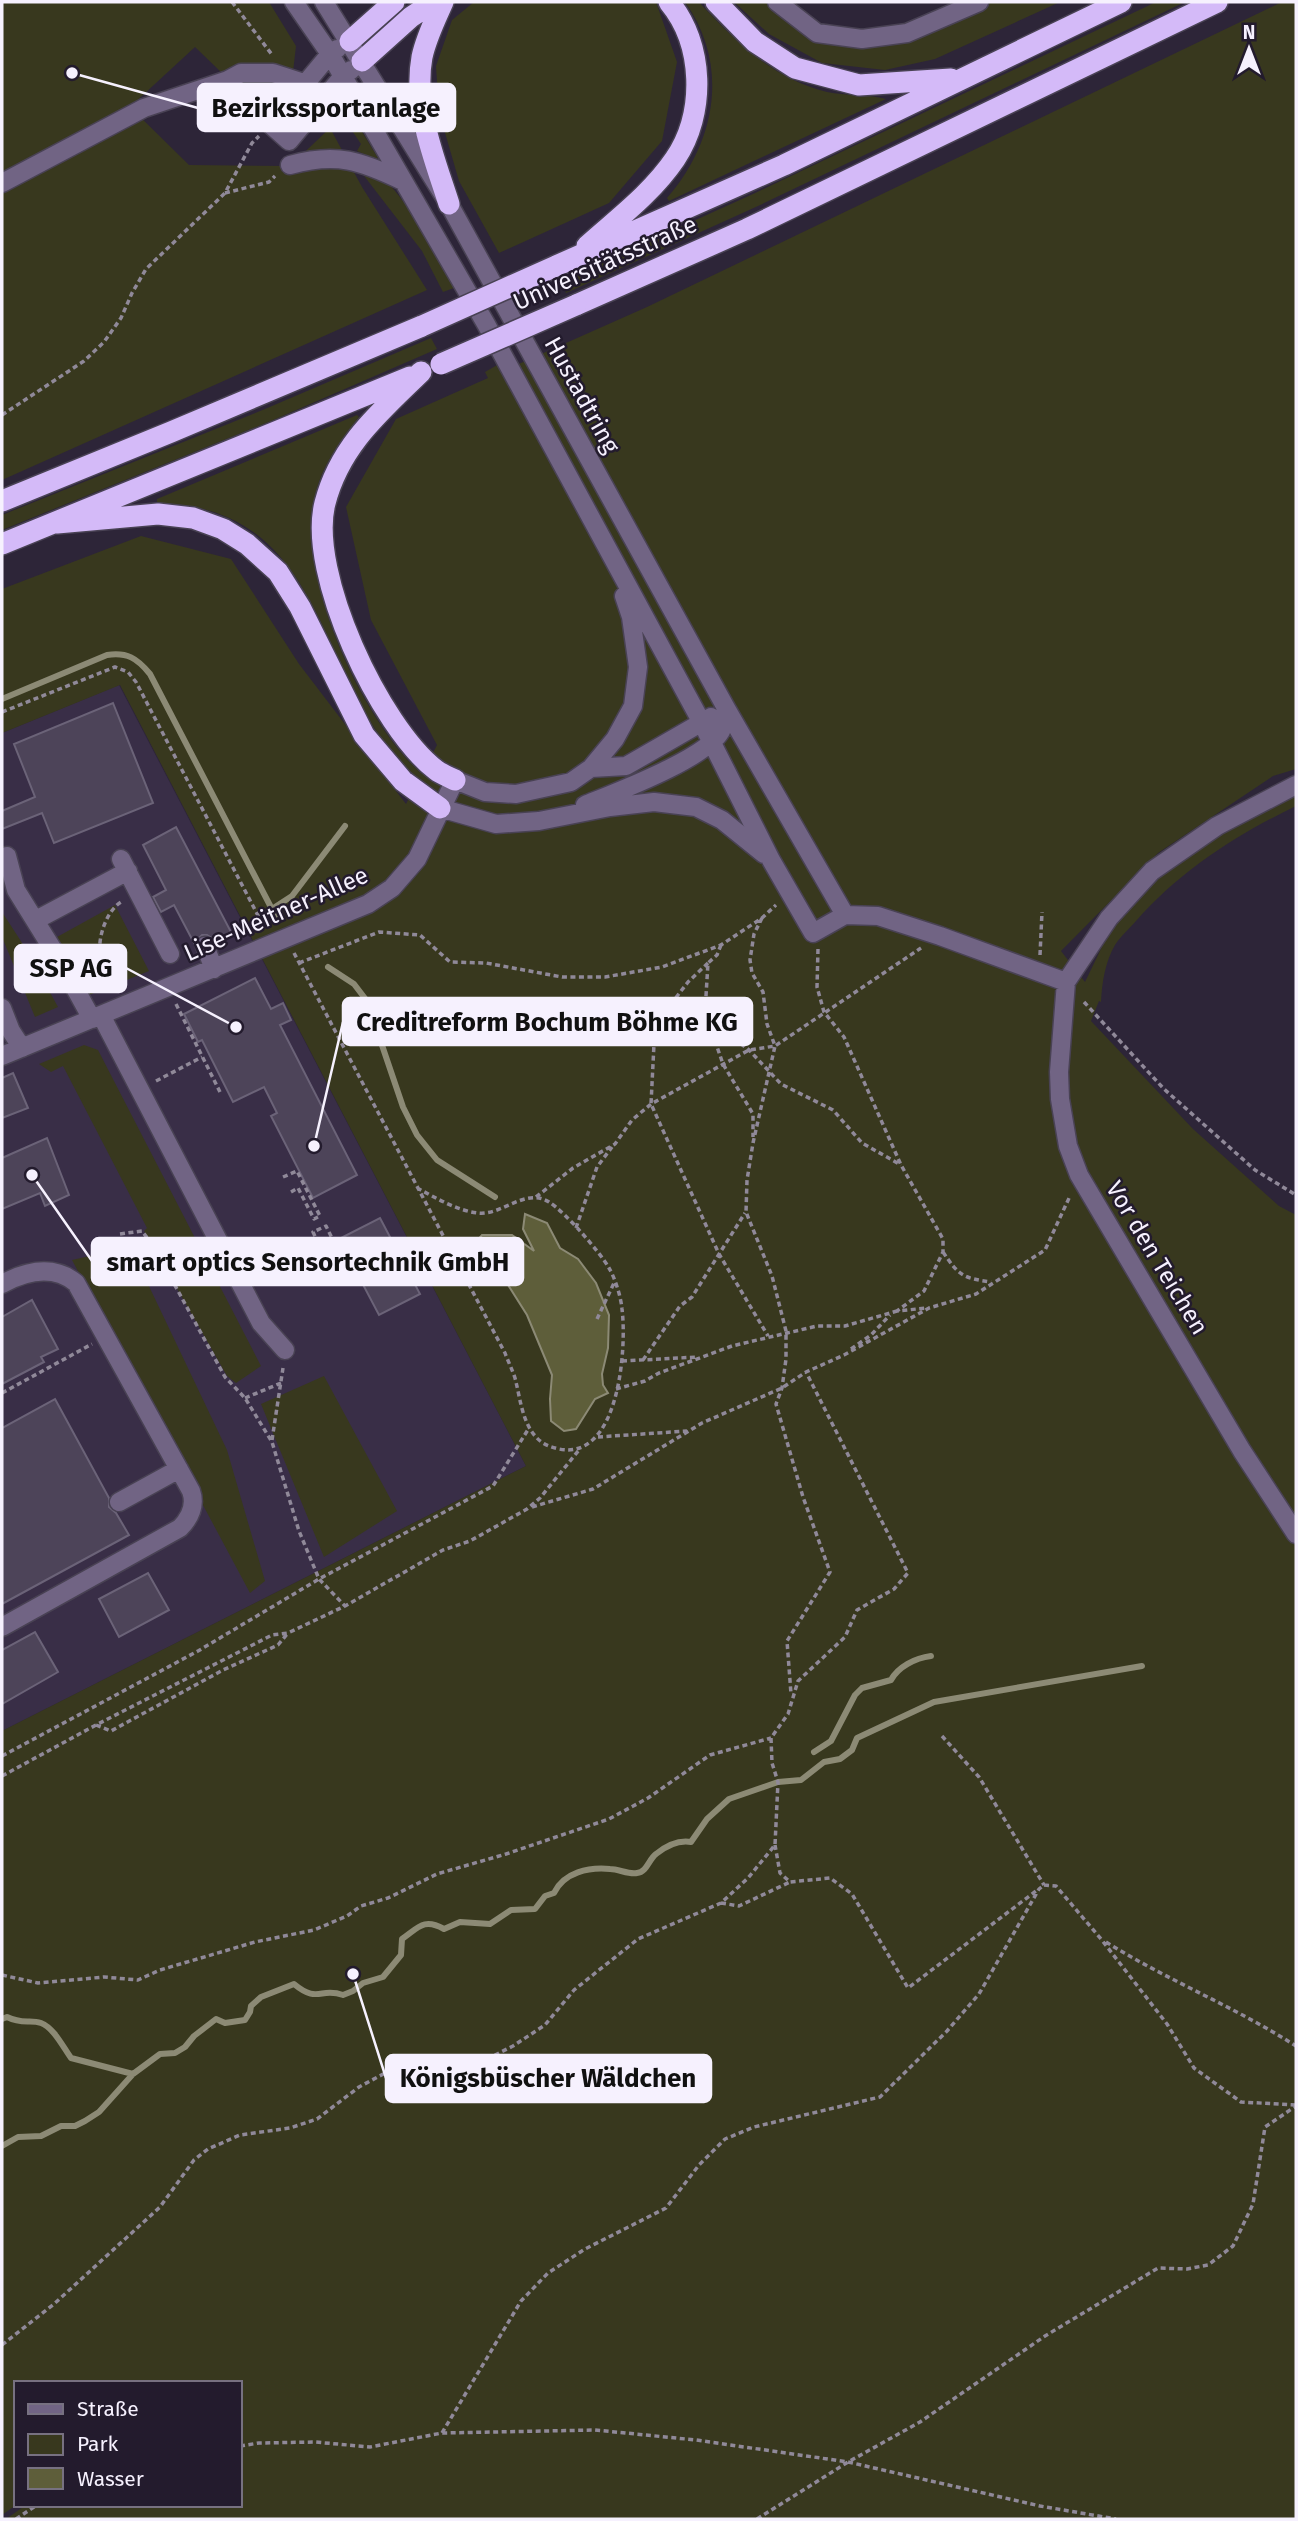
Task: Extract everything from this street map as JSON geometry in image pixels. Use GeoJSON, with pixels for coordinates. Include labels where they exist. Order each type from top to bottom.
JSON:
{"type":"FeatureCollection","features":[{"type":"Feature","properties":{"kind":"highway"},"geometry":{"type":"LineString","coordinates":[[350,41],[394,2]]}},
{"type":"Feature","properties":{"kind":"highway"},"geometry":{"type":"LineString","coordinates":[[362,61],[411,17],[434,2]]}},
{"type":"Feature","properties":{"kind":"highway"},"geometry":{"type":"LineString","coordinates":[[443,2],[429,33],[419,74],[427,135],[449,204]]}},
{"type":"Feature","properties":{"kind":"highway"},"geometry":{"type":"LineString","coordinates":[[564,263],[650,190],[677,158],[691,123],[697,93],[696,64],[679,14],[669,2]]}},
{"type":"Feature","properties":{"kind":"highway"},"geometry":{"type":"LineString","coordinates":[[716,2],[755,42],[795,68],[859,85],[960,79]]}},
{"type":"Feature","properties":{"kind":"highway","name":"Universitätsstraße"},"geometry":{"type":"LineString","coordinates":[[2,501],[184,427],[564,263],[784,164],[1121,2]]}},
{"type":"Feature","properties":{"kind":"highway","name":"Universitätsstraße"},"geometry":{"type":"LineString","coordinates":[[2,544],[421,372],[747,229],[1217,2]]}},
{"type":"Feature","properties":{"kind":"highway"},"geometry":{"type":"LineString","coordinates":[[421,372],[352,442],[335,475],[324,505],[322,535],[326,569],[336,603],[370,684],[402,734],[436,770],[454,780]]}},
{"type":"Feature","properties":{"kind":"highway"},"geometry":{"type":"LineString","coordinates":[[57,523],[170,515],[193,518],[223,529],[247,544],[278,572],[300,607],[364,735],[403,781],[440,808]]}},
{"type":"Feature","properties":{"kind":"street","name":"Hustadtring"},"geometry":{"type":"LineString","coordinates":[[294,2],[330,54],[486,324],[702,723],[771,860],[816,932]]}},
{"type":"Feature","properties":{"kind":"street","name":"Hustadtring"},"geometry":{"type":"LineString","coordinates":[[324,2],[449,204],[726,708],[845,915]]}},
{"type":"Feature","properties":{"kind":"street"},"geometry":{"type":"LineString","coordinates":[[776,2],[817,33],[862,39],[907,33],[979,2]]}},
{"type":"Feature","properties":{"kind":"street"},"geometry":{"type":"LineString","coordinates":[[350,41],[330,54],[271,125],[289,141],[343,76],[362,61]]}},
{"type":"Feature","properties":{"kind":"street"},"geometry":{"type":"LineString","coordinates":[[2,183],[144,108],[241,74],[260,72],[307,84]]}},
{"type":"Feature","properties":{"kind":"street"},"geometry":{"type":"LineString","coordinates":[[290,165],[315,158],[339,158],[362,162],[403,181]]}},
{"type":"Feature","properties":{"kind":"street","name":"Hustadtring"},"geometry":{"type":"LineString","coordinates":[[454,780],[485,792],[516,794],[571,782],[591,768],[615,739],[633,706],[638,667],[631,617],[612,559]]}},
{"type":"Feature","properties":{"kind":"street"},"geometry":{"type":"LineString","coordinates":[[711,744],[722,730],[726,708]]}},
{"type":"Feature","properties":{"kind":"street","name":"Hustadtring"},"geometry":{"type":"LineString","coordinates":[[591,768],[626,766],[726,708]]}},
{"type":"Feature","properties":{"kind":"street","name":"Hustadtring"},"geometry":{"type":"LineString","coordinates":[[539,821],[570,811],[650,777],[711,744]]}},
{"type":"Feature","properties":{"kind":"street","name":"Lise-Meitner-Allee"},"geometry":{"type":"LineString","coordinates":[[2,1056],[368,904],[392,888],[417,859],[454,780]]}},
{"type":"Feature","properties":{"kind":"street"},"geometry":{"type":"LineString","coordinates":[[816,932],[845,915],[878,916],[1066,982],[1110,918],[1153,870],[1217,826],[1296,785]]}},
{"type":"Feature","properties":{"kind":"street","name":"Hustadtring"},"geometry":{"type":"LineString","coordinates":[[440,808],[496,824],[539,821],[610,807],[654,802],[695,807],[722,820],[771,860]]}},
{"type":"Feature","properties":{"kind":"street"},"geometry":{"type":"LineString","coordinates":[[7,856],[16,890],[97,1017],[139,1090],[261,1323],[285,1350]]}},
{"type":"Feature","properties":{"kind":"street"},"geometry":{"type":"LineString","coordinates":[[36,920],[124,865],[170,954]]}},
{"type":"Feature","properties":{"kind":"street"},"geometry":{"type":"LineString","coordinates":[[205,946],[214,969]]}},
{"type":"Feature","properties":{"kind":"street","name":"Vor den Teichen"},"geometry":{"type":"LineString","coordinates":[[1066,982],[1059,1072],[1060,1099],[1068,1146],[1079,1175],[1242,1451],[1296,1534]]}},
{"type":"Feature","properties":{"kind":"street"},"geometry":{"type":"LineString","coordinates":[[2,1008],[11,1031],[22,1048]]}},
{"type":"Feature","properties":{"kind":"street"},"geometry":{"type":"LineString","coordinates":[[2,1284],[17,1276],[34,1272],[56,1272],[70,1278],[80,1290],[106,1336],[179,1469],[193,1500],[191,1512],[180,1528],[2,1627]]}},
{"type":"Feature","properties":{"kind":"street"},"geometry":{"type":"LineString","coordinates":[[120,1502],[179,1469]]}},
{"type":"Feature","properties":{"kind":"path"},"geometry":{"type":"LineString","coordinates":[[232,2],[274,56],[286,77]]}},
{"type":"Feature","properties":{"kind":"path"},"geometry":{"type":"LineString","coordinates":[[2,415],[84,361],[104,342],[121,318],[146,269],[225,193],[252,143],[271,125]]}},
{"type":"Feature","properties":{"kind":"path"},"geometry":{"type":"LineString","coordinates":[[225,193],[269,182],[290,165]]}},
{"type":"Feature","properties":{"kind":"path"},"geometry":{"type":"LineString","coordinates":[[2,712],[115,667],[128,672],[136,682],[260,918],[299,962],[505,1353],[529,1428],[536,1438],[549,1447],[567,1451],[580,1448],[598,1437],[689,1431]]}},
{"type":"Feature","properties":{"kind":"path"},"geometry":{"type":"LineString","coordinates":[[100,952],[100,933],[115,905],[139,893]]}},
{"type":"Feature","properties":{"kind":"path"},"geometry":{"type":"LineString","coordinates":[[299,962],[379,932],[420,935],[450,962],[486,963],[562,977],[605,977],[662,967],[721,945],[792,895]]}},
{"type":"Feature","properties":{"kind":"path"},"geometry":{"type":"LineString","coordinates":[[1039,971],[1042,912]]}},
{"type":"Feature","properties":{"kind":"path"},"geometry":{"type":"LineString","coordinates":[[762,918],[754,934],[750,960],[752,973],[763,992],[766,1024],[775,1046],[753,1143],[747,1180],[746,1212],[772,1276],[786,1332],[782,1388],[776,1404],[784,1437],[830,1572],[787,1642],[792,1698]]}},
{"type":"Feature","properties":{"kind":"path"},"geometry":{"type":"LineString","coordinates":[[816,932],[817,987],[824,1013],[844,1037],[901,1165],[943,1239],[943,1252],[924,1291],[844,1355]]}},
{"type":"Feature","properties":{"kind":"path"},"geometry":{"type":"LineString","coordinates":[[576,1227],[597,1167],[632,1120],[652,1104],[749,1050],[775,1046],[940,936]]}},
{"type":"Feature","properties":{"kind":"path"},"geometry":{"type":"LineString","coordinates":[[721,945],[717,955],[688,982],[671,1004],[654,1044],[652,1104],[719,1254],[768,1336]]}},
{"type":"Feature","properties":{"kind":"path"},"geometry":{"type":"LineString","coordinates":[[708,963],[705,1013],[723,1064],[753,1114],[753,1143]]}},
{"type":"Feature","properties":{"kind":"path"},"geometry":{"type":"LineString","coordinates":[[168,988],[220,1092]]}},
{"type":"Feature","properties":{"kind":"path"},"geometry":{"type":"LineString","coordinates":[[1098,1017],[1164,1089],[1255,1170],[1296,1195]]}},
{"type":"Feature","properties":{"kind":"path"},"geometry":{"type":"LineString","coordinates":[[710,1029],[736,1040],[781,1084],[833,1110],[862,1143],[901,1165]]}},
{"type":"Feature","properties":{"kind":"path"},"geometry":{"type":"LineString","coordinates":[[139,1090],[202,1057]]}},
{"type":"Feature","properties":{"kind":"path"},"geometry":{"type":"LineString","coordinates":[[419,1189],[480,1214],[536,1197],[573,1168],[615,1144]]}},
{"type":"Feature","properties":{"kind":"path"},"geometry":{"type":"LineString","coordinates":[[283,1177],[297,1171],[320,1216],[314,1219],[298,1188],[291,1192]]}},
{"type":"Feature","properties":{"kind":"path"},"geometry":{"type":"LineString","coordinates":[[897,1311],[929,1308],[976,1294],[1045,1250],[1079,1175]]}},
{"type":"Feature","properties":{"kind":"path"},"geometry":{"type":"LineString","coordinates":[[536,1197],[549,1202],[576,1227],[610,1269],[622,1307],[621,1362],[617,1389],[611,1413],[598,1437]]}},
{"type":"Feature","properties":{"kind":"path"},"geometry":{"type":"LineString","coordinates":[[643,1360],[680,1306],[692,1297],[746,1212]]}},
{"type":"Feature","properties":{"kind":"path"},"geometry":{"type":"LineString","coordinates":[[310,1262],[326,1260],[340,1254],[326,1226],[313,1232],[326,1260]]}},
{"type":"Feature","properties":{"kind":"path"},"geometry":{"type":"LineString","coordinates":[[120,1234],[142,1231],[148,1239],[225,1377],[245,1398],[272,1442],[299,1531],[319,1579],[345,1606]]}},
{"type":"Feature","properties":{"kind":"path"},"geometry":{"type":"LineString","coordinates":[[943,1252],[955,1271],[967,1279],[993,1283]]}},
{"type":"Feature","properties":{"kind":"path"},"geometry":{"type":"LineString","coordinates":[[597,1319],[614,1282]]}},
{"type":"Feature","properties":{"kind":"path"},"geometry":{"type":"LineString","coordinates":[[527,1508],[593,1489],[689,1431],[782,1388],[806,1372],[844,1355],[929,1308]]}},
{"type":"Feature","properties":{"kind":"path"},"geometry":{"type":"LineString","coordinates":[[617,1389],[645,1381],[659,1373],[732,1346],[768,1336],[817,1326],[845,1326],[892,1314]]}},
{"type":"Feature","properties":{"kind":"path"},"geometry":{"type":"LineString","coordinates":[[2,1393],[106,1336]]}},
{"type":"Feature","properties":{"kind":"path"},"geometry":{"type":"LineString","coordinates":[[272,1442],[285,1350]]}},
{"type":"Feature","properties":{"kind":"path"},"geometry":{"type":"LineString","coordinates":[[621,1362],[703,1357]]}},
{"type":"Feature","properties":{"kind":"path"},"geometry":{"type":"LineString","coordinates":[[790,1882],[780,1873],[775,1845],[778,1782],[772,1763],[771,1738],[788,1714],[798,1681],[845,1637],[857,1610],[894,1589],[908,1573],[806,1372]]}},
{"type":"Feature","properties":{"kind":"path"},"geometry":{"type":"LineString","coordinates":[[245,1398],[281,1383]]}},
{"type":"Feature","properties":{"kind":"path"},"geometry":{"type":"LineString","coordinates":[[2,1756],[198,1650],[319,1579],[493,1486],[529,1428]]}},
{"type":"Feature","properties":{"kind":"path"},"geometry":{"type":"LineString","coordinates":[[2,1776],[272,1635],[288,1633],[345,1606],[443,1550],[470,1541],[540,1498],[580,1448]]}},
{"type":"Feature","properties":{"kind":"path"},"geometry":{"type":"LineString","coordinates":[[96,1725],[111,1731],[223,1670],[278,1645],[288,1633]]}},
{"type":"Feature","properties":{"kind":"path"},"geometry":{"type":"LineString","coordinates":[[942,1736],[979,1777],[1044,1885]]}},
{"type":"Feature","properties":{"kind":"path"},"geometry":{"type":"LineString","coordinates":[[2,1975],[38,1983],[104,1977],[138,1980],[160,1970],[255,1942],[314,1930],[361,1906],[388,1898],[437,1874],[609,1819],[648,1798],[710,1755],[771,1738]]}},
{"type":"Feature","properties":{"kind":"path"},"geometry":{"type":"LineString","coordinates":[[2,2345],[78,2284],[160,2207],[194,2160],[208,2148],[240,2135],[290,2128],[317,2119],[359,2087],[406,2062],[489,2058],[513,2046],[545,2025],[574,1990],[638,1939],[722,1903],[748,1878],[775,1845]]}},
{"type":"Feature","properties":{"kind":"path"},"geometry":{"type":"LineString","coordinates":[[722,1903],[739,1906],[790,1882],[830,1878],[852,1894],[908,1987],[1044,1885],[1056,1886],[1167,2024],[1194,2068],[1241,2102],[1296,2105]]}},
{"type":"Feature","properties":{"kind":"path"},"geometry":{"type":"LineString","coordinates":[[442,2433],[520,2301],[548,2273],[585,2249],[666,2208],[699,2165],[726,2140],[754,2127],[880,2097],[947,2031],[979,1994],[1039,1889]]}},
{"type":"Feature","properties":{"kind":"path"},"geometry":{"type":"LineString","coordinates":[[1101,1939],[1138,1962],[1169,1976],[1296,2046]]}},
{"type":"Feature","properties":{"kind":"path"},"geometry":{"type":"LineString","coordinates":[[757,2519],[848,2462],[920,2422],[1035,2343],[1158,2268],[1187,2269],[1208,2265],[1233,2246],[1254,2204],[1265,2127],[1296,2105]]}},
{"type":"Feature","properties":{"kind":"path"},"geometry":{"type":"LineString","coordinates":[[242,2446],[315,2442],[370,2447],[442,2433],[595,2431],[696,2440],[848,2462],[1040,2507],[1116,2519]]}},
{"type":"Feature","properties":{"kind":"path"},"geometry":{"type":"LineString","coordinates":[[16,2519],[34,2507]]}},
{"type":"Feature","properties":{"kind":"shaded area"},"geometry":{"type":"Polygon","coordinates":[[[119,685],[526,1466],[2,1731],[2,733],[119,685]]]}},
{"type":"Feature","properties":{"kind":"green space"},"geometry":{"type":"Polygon","coordinates":[[[2,2],[269,2],[296,46],[293,72],[248,66],[222,73],[195,47],[130,107],[189,165],[290,166],[330,128],[362,187],[427,290],[2,480],[2,2]]]}},
{"type":"Feature","properties":{"kind":"green space"},"geometry":{"type":"Polygon","coordinates":[[[474,2],[656,2],[677,62],[662,141],[609,203],[499,253],[459,181],[439,112],[436,66],[452,20],[474,2]]]}},
{"type":"Feature","properties":{"kind":"green space"},"geometry":{"type":"Polygon","coordinates":[[[685,2],[699,2],[756,57],[789,78],[827,92],[886,99],[669,201],[667,198],[697,153],[711,103],[712,77],[708,51],[699,26],[685,2]]]}},
{"type":"Feature","properties":{"kind":"green space"},"geometry":{"type":"Polygon","coordinates":[[[734,2],[772,2],[840,45],[874,47],[921,37],[992,2],[1060,2],[935,59],[885,70],[822,63],[769,34],[734,2]]]}},
{"type":"Feature","properties":{"kind":"green space"},"geometry":{"type":"Polygon","coordinates":[[[1156,2],[1185,2],[758,206],[566,293],[561,281],[753,194],[1156,2]]]}},
{"type":"Feature","properties":{"kind":"green space"},"geometry":{"type":"Polygon","coordinates":[[[1282,2],[1296,2],[1296,769],[1273,776],[1158,853],[1061,951],[1085,982],[1112,926],[1169,868],[1267,804],[1296,790],[1296,806],[1252,829],[1190,870],[1122,936],[1109,958],[1101,1002],[1099,1001],[1091,1021],[1193,1129],[1279,1206],[1296,1215],[1296,2519],[6,2519],[23,2507],[242,2507],[242,2381],[14,2381],[14,2506],[2,2515],[2,1731],[526,1466],[120,685],[2,733],[2,589],[141,536],[231,559],[299,664],[406,804],[419,779],[385,743],[358,700],[315,610],[290,569],[258,536],[215,512],[157,503],[157,499],[357,415],[359,417],[330,459],[319,482],[313,506],[312,538],[316,574],[326,612],[359,687],[400,751],[422,774],[437,745],[371,620],[346,507],[396,419],[488,378],[485,372],[499,364],[503,371],[647,307],[1282,2]]]}},
{"type":"Feature","properties":{"kind":"green space"},"geometry":{"type":"Polygon","coordinates":[[[340,103],[347,107],[378,158],[357,151],[361,144],[336,107],[340,103]]]}},
{"type":"Feature","properties":{"kind":"green space"},"geometry":{"type":"Polygon","coordinates":[[[358,168],[379,176],[399,196],[454,288],[443,292],[422,251],[358,168]]]}},
{"type":"Feature","properties":{"kind":"green space"},"geometry":{"type":"Polygon","coordinates":[[[431,338],[437,349],[271,421],[2,530],[2,515],[265,409],[431,338]]]}},
{"type":"Feature","properties":{"kind":"green space"},"geometry":{"type":"Polygon","coordinates":[[[115,905],[149,971],[89,995],[57,937],[115,905]]]}},
{"type":"Feature","properties":{"kind":"green space"},"geometry":{"type":"Polygon","coordinates":[[[2,912],[58,1007],[35,1017],[2,937],[2,912]]]}},
{"type":"Feature","properties":{"kind":"green space"},"geometry":{"type":"Polygon","coordinates":[[[84,1045],[98,1050],[261,1366],[236,1383],[227,1376],[144,1231],[147,1228],[63,1066],[51,1072],[39,1064],[84,1045]]]}},
{"type":"Feature","properties":{"kind":"green space"},"geometry":{"type":"Polygon","coordinates":[[[127,1240],[227,1450],[265,1581],[250,1593],[72,1260],[99,1254],[127,1240]]]}},
{"type":"Feature","properties":{"kind":"green space"},"geometry":{"type":"Polygon","coordinates":[[[324,1376],[397,1511],[324,1557],[261,1404],[324,1376]]]}},
{"type":"Feature","properties":{"kind":"water"},"geometry":{"type":"Polygon","coordinates":[[[525,1214],[547,1223],[560,1248],[578,1259],[596,1283],[609,1315],[608,1348],[602,1374],[603,1385],[608,1393],[595,1399],[576,1429],[564,1431],[551,1421],[552,1375],[527,1315],[498,1269],[480,1255],[475,1243],[482,1235],[512,1235],[534,1251],[523,1229],[525,1214]]]}},
{"type":"Feature","properties":{"kind":"building"},"geometry":{"type":"Polygon","coordinates":[[[113,703],[153,803],[54,843],[42,813],[2,829],[2,811],[35,797],[14,744],[113,703]]]}},
{"type":"Feature","properties":{"kind":"building"},"geometry":{"type":"Polygon","coordinates":[[[176,827],[231,932],[215,940],[202,935],[194,943],[174,905],[161,912],[153,897],[166,890],[143,845],[176,827]]]}},
{"type":"Feature","properties":{"kind":"building"},"geometry":{"type":"Polygon","coordinates":[[[255,978],[271,1009],[283,1003],[291,1020],[280,1025],[357,1175],[313,1198],[271,1116],[277,1113],[264,1087],[233,1102],[202,1040],[198,1042],[184,1014],[255,978]]]}},
{"type":"Feature","properties":{"kind":"building"},"geometry":{"type":"Polygon","coordinates":[[[13,1073],[28,1108],[2,1118],[2,1078],[13,1073]]]}},
{"type":"Feature","properties":{"kind":"building"},"geometry":{"type":"Polygon","coordinates":[[[47,1138],[69,1195],[45,1206],[40,1193],[2,1209],[2,1158],[47,1138]]]}},
{"type":"Feature","properties":{"kind":"building"},"geometry":{"type":"Polygon","coordinates":[[[380,1218],[420,1294],[379,1315],[339,1239],[380,1218]]]}},
{"type":"Feature","properties":{"kind":"building"},"geometry":{"type":"Polygon","coordinates":[[[32,1300],[58,1349],[41,1357],[44,1362],[2,1384],[2,1317],[32,1300]]]}},
{"type":"Feature","properties":{"kind":"building"},"geometry":{"type":"Polygon","coordinates":[[[55,1399],[109,1498],[109,1507],[116,1513],[129,1535],[2,1604],[2,1428],[55,1399]]]}},
{"type":"Feature","properties":{"kind":"building"},"geometry":{"type":"Polygon","coordinates":[[[148,1573],[169,1610],[119,1637],[99,1599],[148,1573]]]}},
{"type":"Feature","properties":{"kind":"building"},"geometry":{"type":"Polygon","coordinates":[[[35,1632],[58,1672],[2,1704],[2,1650],[35,1632]]]}},
{"type":"Feature","properties":{"kind":"waterway"},"geometry":{"type":"LineString","coordinates":[[2,699],[107,655],[126,655],[141,664],[150,674],[276,917]]}},
{"type":"Feature","properties":{"kind":"waterway"},"geometry":{"type":"LineString","coordinates":[[272,909],[292,896],[345,826]]}},
{"type":"Feature","properties":{"kind":"waterway"},"geometry":{"type":"LineString","coordinates":[[328,967],[354,984],[367,1001],[403,1107],[417,1135],[437,1160],[495,1197]]}},
{"type":"Feature","properties":{"kind":"waterway"},"geometry":{"type":"LineString","coordinates":[[814,1752],[831,1741],[855,1695],[862,1688],[891,1680],[908,1664],[931,1656]]}},
{"type":"Feature","properties":{"kind":"waterway"},"geometry":{"type":"LineString","coordinates":[[2,2146],[18,2137],[41,2136],[61,2126],[75,2126],[85,2121],[99,2112],[133,2074],[160,2054],[175,2053],[185,2047],[194,2036],[216,2019],[225,2023],[245,2020],[251,2006],[261,1997],[294,1984],[309,1993],[343,1995],[363,1983],[383,1977],[401,1955],[402,1939],[422,1925],[431,1924],[444,1929],[460,1922],[490,1924],[511,1910],[535,1909],[545,1896],[554,1893],[564,1880],[578,1872],[602,1869],[640,1872],[664,1848],[691,1842],[707,1819],[729,1799],[778,1782],[801,1780],[824,1762],[840,1759],[852,1750],[857,1738],[934,1702],[1142,1666]]}},
{"type":"Feature","properties":{"kind":"waterway"},"geometry":{"type":"LineString","coordinates":[[2,2019],[7,2017],[46,2025],[71,2058],[133,2074]]}},
{"type":"Feature","properties":{"kind":"place","name":"Bezirkssportanlage"},"geometry":{"type":"Point","coordinates":[72,73]}},
{"type":"Feature","properties":{"kind":"place","name":"SSP AG"},"geometry":{"type":"Point","coordinates":[236,1027]}},
{"type":"Feature","properties":{"kind":"place","name":"Creditreform Bochum Böhme KG"},"geometry":{"type":"Point","coordinates":[314,1146]}},
{"type":"Feature","properties":{"kind":"place","name":"smart optics Sensortechnik GmbH"},"geometry":{"type":"Point","coordinates":[32,1175]}},
{"type":"Feature","properties":{"kind":"place","name":"Königsbüscher Wäldchen"},"geometry":{"type":"Point","coordinates":[353,1974]}}]}
